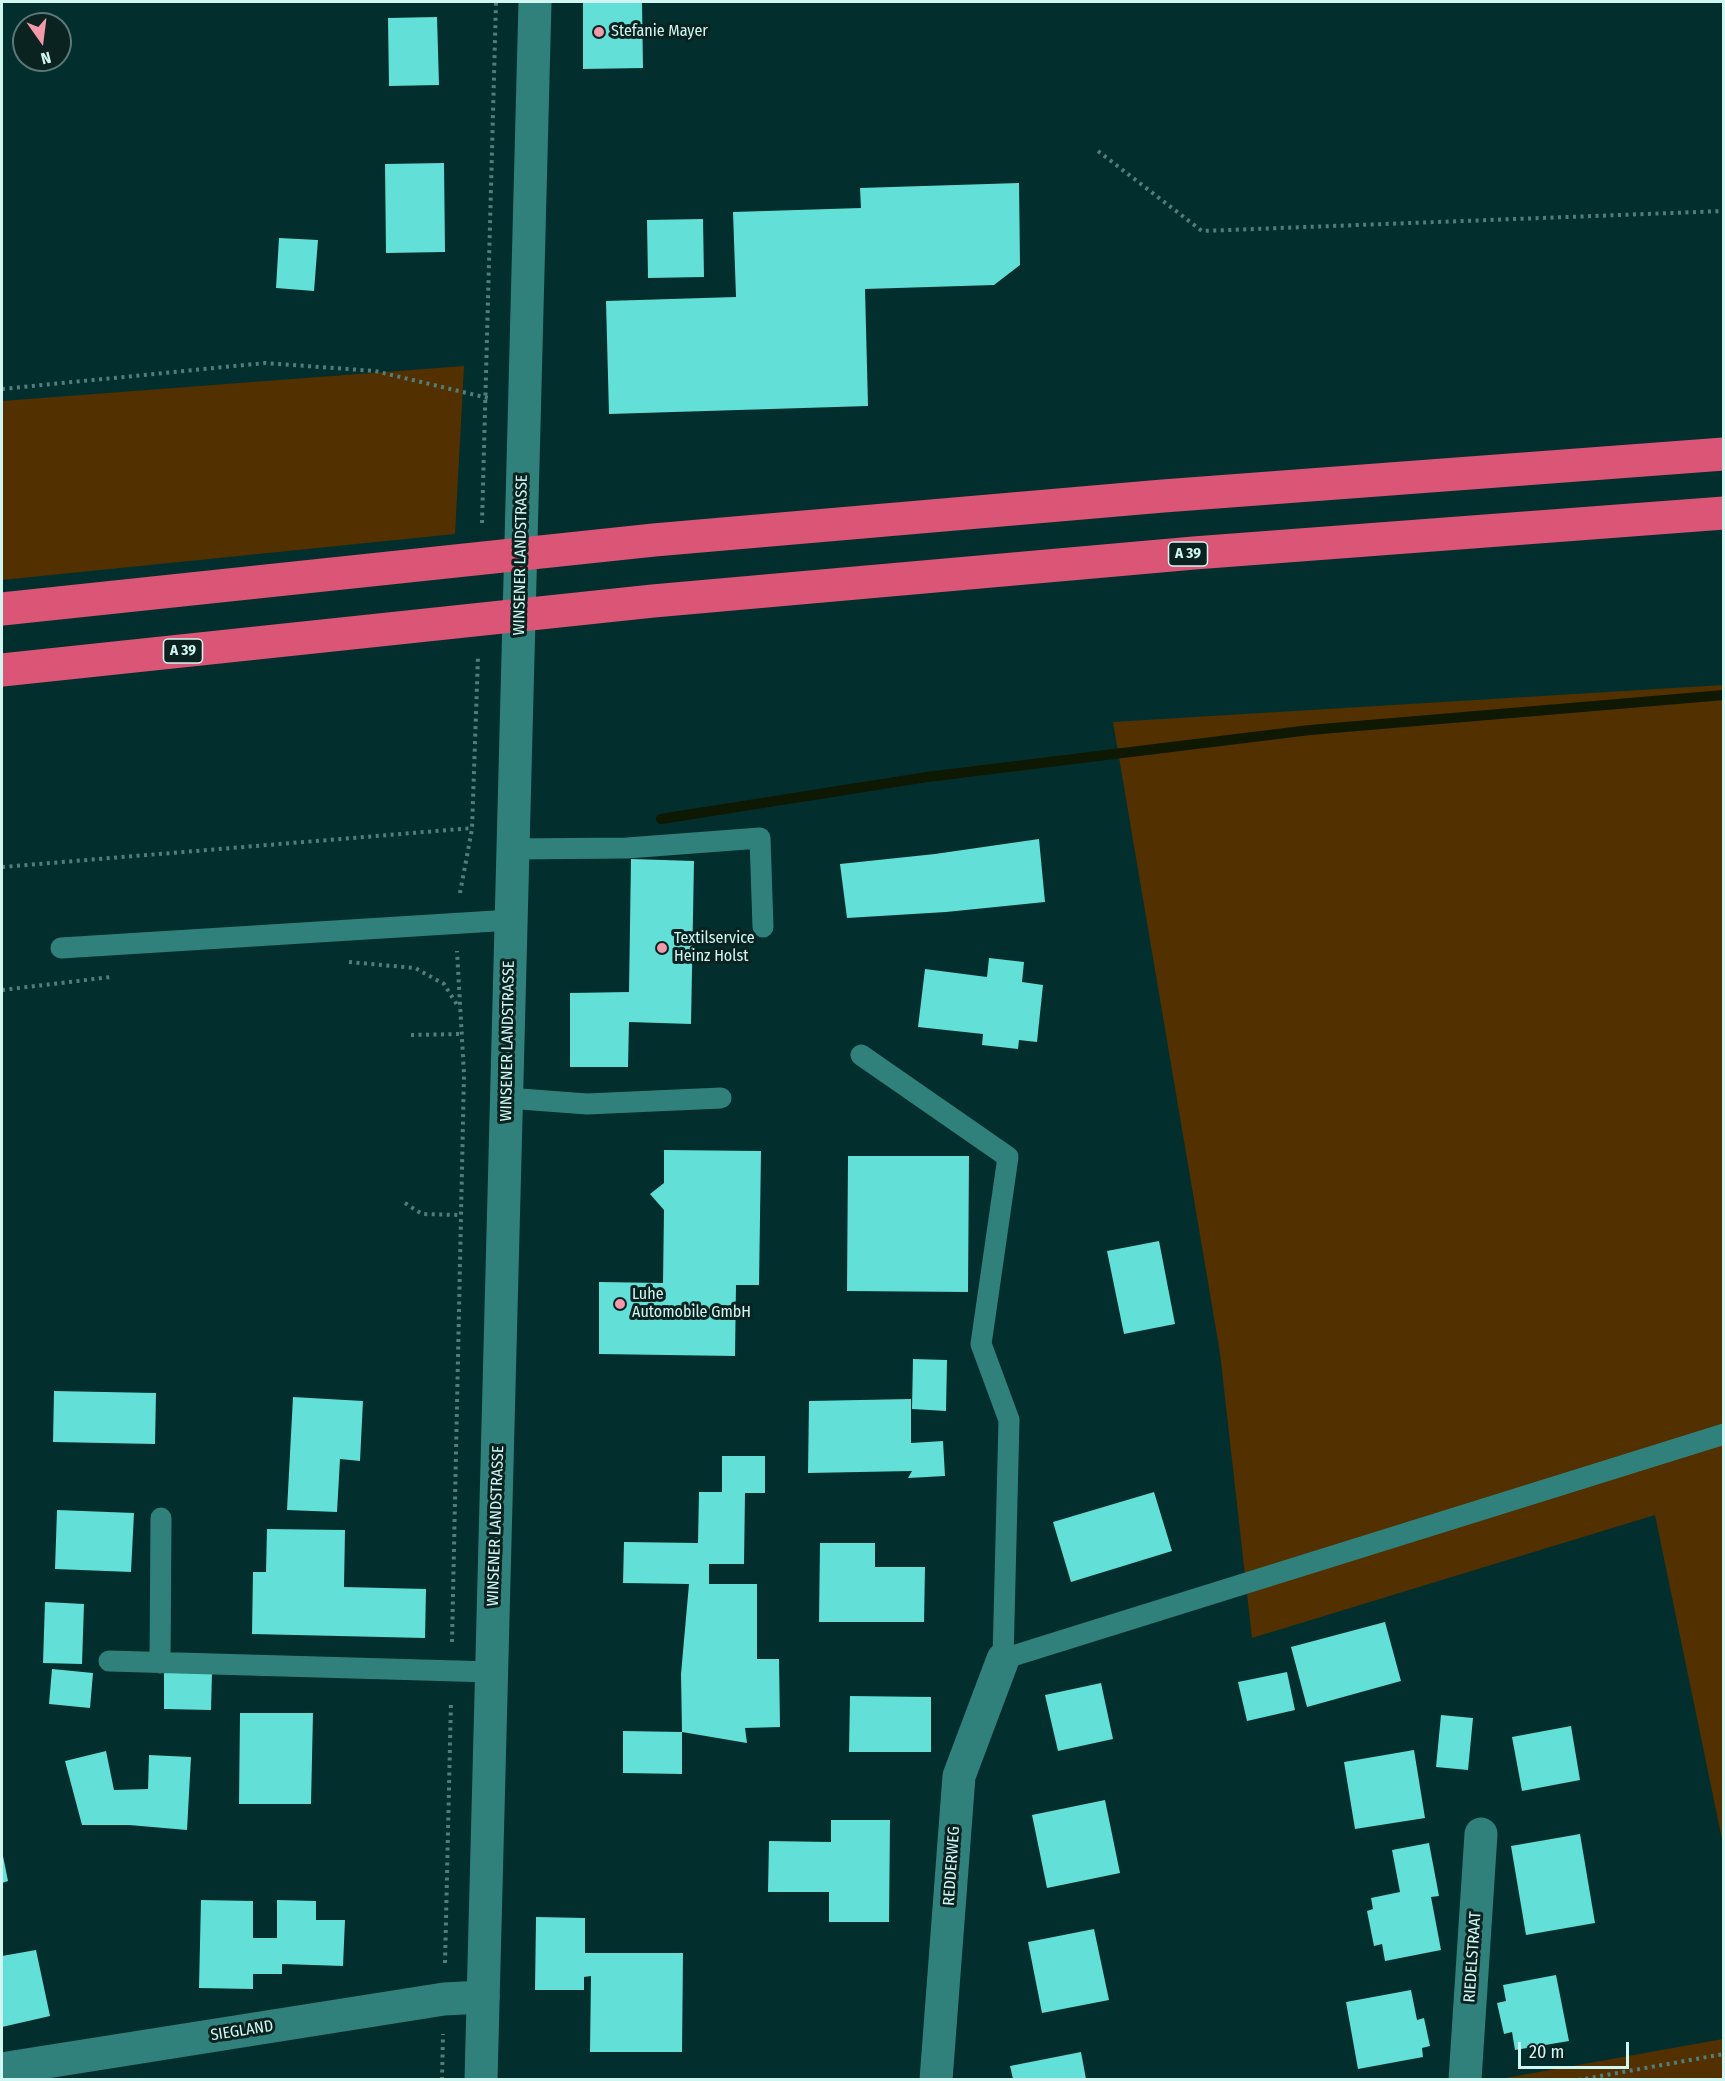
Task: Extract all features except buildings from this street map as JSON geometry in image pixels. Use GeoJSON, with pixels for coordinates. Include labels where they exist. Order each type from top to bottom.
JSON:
{"type":"FeatureCollection","features":[{"type":"Feature","properties":{"kind":"highway"},"geometry":{"type":"LineString","coordinates":[[2,609],[359,569],[654,540],[1151,497],[1724,454]]}},
{"type":"Feature","properties":{"kind":"highway","name":"A 39"},"geometry":{"type":"LineString","coordinates":[[2,670],[653,601],[1194,553],[1724,513]]}},
{"type":"Feature","properties":{"kind":"main road","name":"WINSENER LANDSTRASSE"},"geometry":{"type":"LineString","coordinates":[[481,2079],[535,2]]}},
{"type":"Feature","properties":{"kind":"main road","name":"REDDERWEG"},"geometry":{"type":"LineString","coordinates":[[936,2079],[959,1776],[1003,1659]]}},
{"type":"Feature","properties":{"kind":"main road","name":"RIEDELSTRAAT"},"geometry":{"type":"LineString","coordinates":[[1465,2079],[1482,1834]]}},
{"type":"Feature","properties":{"kind":"main road","name":"SIEGLAND"},"geometry":{"type":"LineString","coordinates":[[2,2069],[444,1999],[483,1997]]}},
{"type":"Feature","properties":{"kind":"lane"},"geometry":{"type":"LineString","coordinates":[[513,837],[627,848],[760,838],[764,927]]}},
{"type":"Feature","properties":{"kind":"lane"},"geometry":{"type":"LineString","coordinates":[[61,948],[511,920]]}},
{"type":"Feature","properties":{"kind":"lane"},"geometry":{"type":"LineString","coordinates":[[861,1055],[1008,1158],[981,1344],[1009,1420],[1003,1659],[1724,1434]]}},
{"type":"Feature","properties":{"kind":"lane"},"geometry":{"type":"LineString","coordinates":[[507,1098],[587,1104],[721,1098]]}},
{"type":"Feature","properties":{"kind":"lane"},"geometry":{"type":"LineString","coordinates":[[160,1663],[161,1518]]}},
{"type":"Feature","properties":{"kind":"lane"},"geometry":{"type":"LineString","coordinates":[[109,1661],[492,1672]]}},
{"type":"Feature","properties":{"kind":"path"},"geometry":{"type":"LineString","coordinates":[[482,530],[496,2]]}},
{"type":"Feature","properties":{"kind":"path"},"geometry":{"type":"LineString","coordinates":[[1098,151],[1202,231],[1724,211]]}},
{"type":"Feature","properties":{"kind":"path"},"geometry":{"type":"LineString","coordinates":[[2,389],[265,363],[375,371],[486,398],[525,397]]}},
{"type":"Feature","properties":{"kind":"path"},"geometry":{"type":"LineString","coordinates":[[442,2079],[464,1074],[455,923],[472,829],[478,649]]}},
{"type":"Feature","properties":{"kind":"path"},"geometry":{"type":"LineString","coordinates":[[2,867],[472,829],[513,837]]}},
{"type":"Feature","properties":{"kind":"path"},"geometry":{"type":"LineString","coordinates":[[341,962],[415,968],[444,984],[460,1008]]}},
{"type":"Feature","properties":{"kind":"path"},"geometry":{"type":"LineString","coordinates":[[2,990],[118,977]]}},
{"type":"Feature","properties":{"kind":"path"},"geometry":{"type":"LineString","coordinates":[[411,1035],[462,1034]]}},
{"type":"Feature","properties":{"kind":"path"},"geometry":{"type":"LineString","coordinates":[[405,1203],[422,1214],[461,1215]]}},
{"type":"Feature","properties":{"kind":"path"},"geometry":{"type":"LineString","coordinates":[[1578,2079],[1724,2054]]}},
{"type":"Feature","properties":{"kind":"shaded area"},"geometry":{"type":"Polygon","coordinates":[[[464,366],[455,534],[2,580],[2,401],[464,366]]]}},
{"type":"Feature","properties":{"kind":"shaded area"},"geometry":{"type":"Polygon","coordinates":[[[1723,685],[1723,1844],[1655,1515],[1252,1638],[1220,1353],[1113,722],[1723,685]]]}},
{"type":"Feature","properties":{"kind":"shaded area"},"geometry":{"type":"Polygon","coordinates":[[[1723,2039],[1723,2079],[1500,2079],[1723,2039]]]}},
{"type":"Feature","properties":{"kind":"waterway"},"geometry":{"type":"LineString","coordinates":[[661,819],[927,777],[1310,730],[1724,695]]}},
{"type":"Feature","properties":{"kind":"place","name":"Stefanie Mayer"},"geometry":{"type":"Point","coordinates":[599,32]}},
{"type":"Feature","properties":{"kind":"place","name":"Textilservice Heinz Holst"},"geometry":{"type":"Point","coordinates":[662,948]}},
{"type":"Feature","properties":{"kind":"place","name":"Luhe Automobile GmbH"},"geometry":{"type":"Point","coordinates":[620,1304]}}]}
